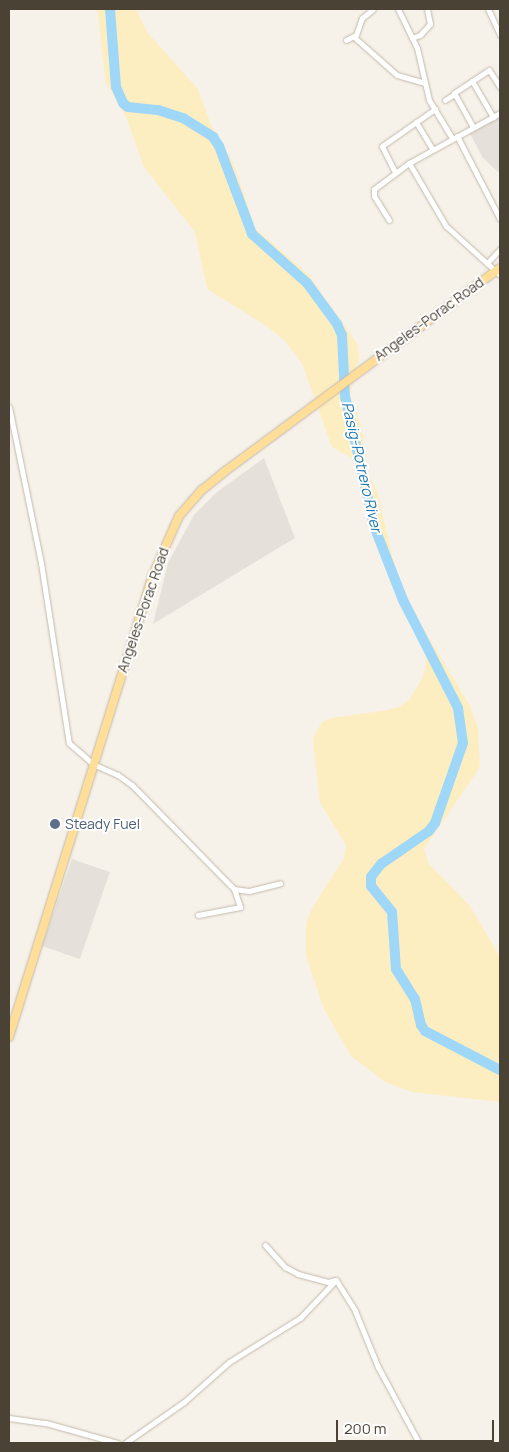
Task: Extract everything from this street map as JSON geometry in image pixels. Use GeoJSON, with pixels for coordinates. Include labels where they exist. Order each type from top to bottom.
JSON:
{"type":"FeatureCollection","features":[{"type":"Feature","properties":{"kind":"main road","name":"Angeles-Porac Road"},"geometry":{"type":"LineString","coordinates":[[9,1037],[152,577],[180,516],[202,490],[277,432],[435,315],[499,271]]}},
{"type":"Feature","properties":{"kind":"street"},"geometry":{"type":"LineString","coordinates":[[346,40],[354,37],[362,18],[373,9]]}},
{"type":"Feature","properties":{"kind":"street"},"geometry":{"type":"LineString","coordinates":[[398,9],[412,38],[425,83],[435,109],[454,137],[500,220]]}},
{"type":"Feature","properties":{"kind":"street"},"geometry":{"type":"LineString","coordinates":[[412,38],[420,35],[430,24],[427,9]]}},
{"type":"Feature","properties":{"kind":"street"},"geometry":{"type":"LineString","coordinates":[[488,9],[500,35]]}},
{"type":"Feature","properties":{"kind":"street"},"geometry":{"type":"LineString","coordinates":[[493,21],[500,17]]}},
{"type":"Feature","properties":{"kind":"street"},"geometry":{"type":"LineString","coordinates":[[354,37],[397,75],[425,83]]}},
{"type":"Feature","properties":{"kind":"street"},"geometry":{"type":"LineString","coordinates":[[445,100],[489,70],[500,87]]}},
{"type":"Feature","properties":{"kind":"street"},"geometry":{"type":"LineString","coordinates":[[472,81],[493,117]]}},
{"type":"Feature","properties":{"kind":"street"},"geometry":{"type":"LineString","coordinates":[[453,95],[473,127]]}},
{"type":"Feature","properties":{"kind":"street"},"geometry":{"type":"LineString","coordinates":[[395,172],[382,146],[435,109]]}},
{"type":"Feature","properties":{"kind":"street"},"geometry":{"type":"LineString","coordinates":[[389,220],[373,192],[409,162],[500,113]]}},
{"type":"Feature","properties":{"kind":"street"},"geometry":{"type":"LineString","coordinates":[[416,122],[432,149]]}},
{"type":"Feature","properties":{"kind":"street"},"geometry":{"type":"LineString","coordinates":[[409,162],[446,226],[460,242],[499,271]]}},
{"type":"Feature","properties":{"kind":"street"},"geometry":{"type":"LineString","coordinates":[[488,262],[500,249]]}},
{"type":"Feature","properties":{"kind":"street"},"geometry":{"type":"LineString","coordinates":[[9,407],[41,563],[69,743],[93,764],[118,775],[154,805],[234,889],[240,908],[198,915]]}},
{"type":"Feature","properties":{"kind":"street"},"geometry":{"type":"LineString","coordinates":[[234,889],[250,891],[280,884]]}},
{"type":"Feature","properties":{"kind":"street"},"geometry":{"type":"LineString","coordinates":[[265,1245],[285,1267],[298,1274],[328,1282],[336,1280]]}},
{"type":"Feature","properties":{"kind":"street"},"geometry":{"type":"LineString","coordinates":[[125,1443],[184,1402],[229,1362],[300,1318],[336,1280]]}},
{"type":"Feature","properties":{"kind":"street"},"geometry":{"type":"LineString","coordinates":[[336,1280],[355,1312],[378,1367],[419,1443]]}},
{"type":"Feature","properties":{"kind":"street"},"geometry":{"type":"LineString","coordinates":[[9,1418],[46,1423],[117,1443]]}},
{"type":"Feature","properties":{"kind":"shaded area"},"geometry":{"type":"Polygon","coordinates":[[[500,116],[500,171],[498,172],[483,158],[469,132],[500,116]]]}},
{"type":"Feature","properties":{"kind":"shaded area"},"geometry":{"type":"Polygon","coordinates":[[[264,458],[295,538],[153,624],[168,563],[194,515],[217,492],[264,458]]]}},
{"type":"Feature","properties":{"kind":"shaded area"},"geometry":{"type":"Polygon","coordinates":[[[72,859],[110,872],[80,959],[42,946],[72,859]]]}},
{"type":"Feature","properties":{"kind":"sand"},"geometry":{"type":"Polygon","coordinates":[[[97,9],[136,9],[147,32],[198,89],[211,125],[234,164],[255,228],[309,275],[357,343],[359,358],[350,396],[362,429],[367,471],[378,494],[393,561],[412,610],[469,704],[478,728],[480,767],[424,849],[429,864],[470,906],[500,957],[500,1102],[412,1092],[385,1082],[351,1056],[324,1009],[306,956],[306,924],[311,910],[344,858],[346,845],[320,803],[313,738],[322,722],[331,718],[382,711],[399,707],[409,700],[421,681],[426,665],[425,650],[394,588],[369,525],[356,460],[332,447],[302,363],[285,341],[268,327],[207,289],[195,232],[144,167],[126,117],[106,83],[97,9]]]}},
{"type":"Feature","properties":{"kind":"waterway","name":"Pasig-Potrero River"},"geometry":{"type":"LineString","coordinates":[[110,9],[116,87],[123,103],[128,107],[158,110],[183,118],[213,137],[219,146],[252,234],[307,283],[337,324],[342,335],[345,396],[374,526],[403,600],[458,708],[463,743],[435,823],[429,831],[381,864],[371,877],[371,886],[392,912],[396,969],[415,999],[421,1025],[425,1031],[500,1070]]}},
{"type":"Feature","properties":{"kind":"place","name":"Steady Fuel"},"geometry":{"type":"Point","coordinates":[55,824]}}]}
